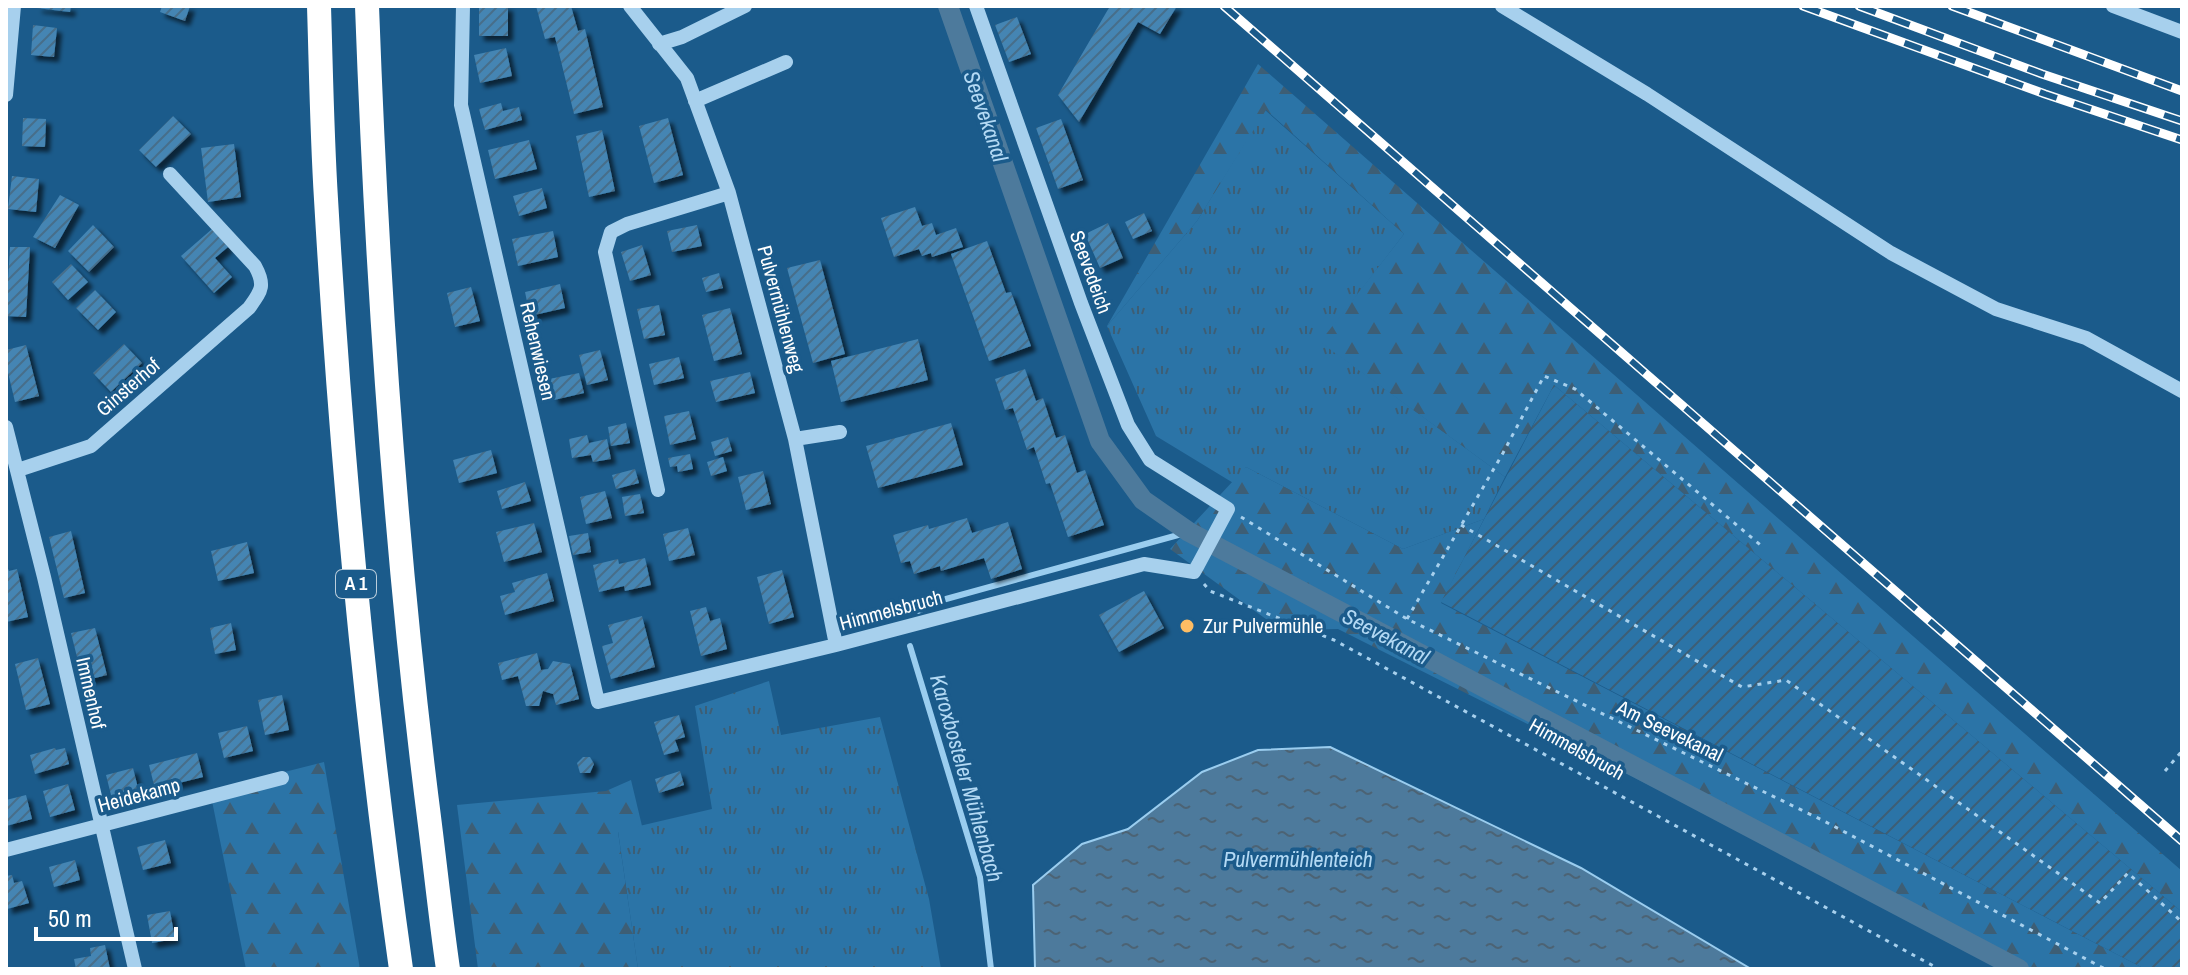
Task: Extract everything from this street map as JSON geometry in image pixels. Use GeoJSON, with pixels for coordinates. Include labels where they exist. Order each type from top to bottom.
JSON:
{"type":"FeatureCollection","features":[{"type":"Feature","properties":{"kind":"highway","name":"A 1"},"geometry":{"type":"LineString","coordinates":[[319,6],[326,198],[348,509],[378,793],[401,969]]}},
{"type":"Feature","properties":{"kind":"highway","name":"A 1"},"geometry":{"type":"LineString","coordinates":[[367,6],[375,202],[396,513],[419,739],[448,969]]}},
{"type":"Feature","properties":{"kind":"street"},"geometry":{"type":"LineString","coordinates":[[6,95],[14,6]]}},
{"type":"Feature","properties":{"kind":"street","name":"Rehenwiesen"},"geometry":{"type":"LineString","coordinates":[[463,6],[461,105],[598,702]]}},
{"type":"Feature","properties":{"kind":"street","name":"Pulvermühlenweg"},"geometry":{"type":"LineString","coordinates":[[630,6],[687,78],[729,193],[795,439],[836,645]]}},
{"type":"Feature","properties":{"kind":"street"},"geometry":{"type":"LineString","coordinates":[[659,44],[682,37],[745,6]]}},
{"type":"Feature","properties":{"kind":"street","name":"Seevedeich"},"geometry":{"type":"LineString","coordinates":[[976,6],[1081,303],[1128,425],[1150,460],[1228,509]]}},
{"type":"Feature","properties":{"kind":"street"},"geometry":{"type":"LineString","coordinates":[[1502,6],[1647,94],[1891,253],[1996,309],[2086,338],[2182,391]]}},
{"type":"Feature","properties":{"kind":"street"},"geometry":{"type":"LineString","coordinates":[[2113,6],[2182,32]]}},
{"type":"Feature","properties":{"kind":"street"},"geometry":{"type":"LineString","coordinates":[[695,101],[786,62]]}},
{"type":"Feature","properties":{"kind":"street","name":"Ginsterhof"},"geometry":{"type":"LineString","coordinates":[[18,470],[91,446],[249,308],[261,291],[261,277],[255,266],[170,174]]}},
{"type":"Feature","properties":{"kind":"street"},"geometry":{"type":"LineString","coordinates":[[658,490],[605,252],[611,232],[627,224],[729,193]]}},
{"type":"Feature","properties":{"kind":"street","name":"Immenhof"},"geometry":{"type":"LineString","coordinates":[[6,427],[135,969]]}},
{"type":"Feature","properties":{"kind":"street"},"geometry":{"type":"LineString","coordinates":[[795,439],[840,432]]}},
{"type":"Feature","properties":{"kind":"street"},"geometry":{"type":"LineString","coordinates":[[1196,568],[1228,509]]}},
{"type":"Feature","properties":{"kind":"street","name":"Himmelsbruch"},"geometry":{"type":"LineString","coordinates":[[598,702],[836,645],[1144,564],[1196,568]]}},
{"type":"Feature","properties":{"kind":"street","name":"Heidekamp"},"geometry":{"type":"LineString","coordinates":[[6,850],[282,778]]}},
{"type":"Feature","properties":{"kind":"path"},"geometry":{"type":"LineString","coordinates":[[1407,619],[1544,376],[1575,389],[1764,548]]}},
{"type":"Feature","properties":{"kind":"path","name":"Am Seevekanal"},"geometry":{"type":"LineString","coordinates":[[1228,509],[1407,619],[1822,820],[2105,969]]}},
{"type":"Feature","properties":{"kind":"path"},"geometry":{"type":"LineString","coordinates":[[1461,525],[1742,687],[1786,680],[2100,903],[2128,873],[2182,922]]}},
{"type":"Feature","properties":{"kind":"path","name":"Himmelsbruch"},"geometry":{"type":"LineString","coordinates":[[1196,568],[1210,591],[1334,640],[1939,969]]}},
{"type":"Feature","properties":{"kind":"path"},"geometry":{"type":"LineString","coordinates":[[2165,771],[2182,751]]}},
{"type":"Feature","properties":{"kind":"green space"},"geometry":{"type":"Polygon","coordinates":[[[1258,64],[2182,871],[2182,912],[1554,385],[1505,477],[1320,342],[1404,234],[1266,110],[1197,221],[1107,326],[1258,64]]]}},
{"type":"Feature","properties":{"kind":"green space"},"geometry":{"type":"Polygon","coordinates":[[[1265,110],[1404,234],[1321,342],[1505,477],[1484,519],[1403,549],[1246,467],[1235,484],[1156,436],[1107,326],[1197,221],[1265,110]]]}},
{"type":"Feature","properties":{"kind":"green space"},"geometry":{"type":"Polygon","coordinates":[[[1554,385],[2182,912],[2182,969],[2145,969],[1441,602],[1554,385]]]}},
{"type":"Feature","properties":{"kind":"green space"},"geometry":{"type":"Polygon","coordinates":[[[1246,467],[1403,549],[1484,519],[1441,603],[2145,969],[2016,969],[1338,629],[1281,630],[1170,549],[1246,467]]]}},
{"type":"Feature","properties":{"kind":"green space"},"geometry":{"type":"Polygon","coordinates":[[[769,681],[781,735],[880,717],[929,899],[941,969],[638,969],[618,831],[712,809],[695,706],[769,681]]]}},
{"type":"Feature","properties":{"kind":"green space"},"geometry":{"type":"Polygon","coordinates":[[[324,762],[360,969],[246,969],[210,791],[324,762]]]}},
{"type":"Feature","properties":{"kind":"green space"},"geometry":{"type":"Polygon","coordinates":[[[631,780],[642,826],[618,832],[638,969],[478,969],[457,805],[606,791],[631,780]]]}},
{"type":"Feature","properties":{"kind":"water","name":"Pulvermühlenteich"},"geometry":{"type":"Polygon","coordinates":[[[1330,747],[1581,868],[1751,969],[1035,969],[1033,885],[1082,844],[1128,829],[1202,772],[1258,750],[1330,747]]]}},
{"type":"Feature","properties":{"kind":"building"},"geometry":{"type":"Polygon","coordinates":[[[37,6],[71,6],[70,12],[37,6]]]}},
{"type":"Feature","properties":{"kind":"building"},"geometry":{"type":"Polygon","coordinates":[[[162,6],[190,6],[185,21],[160,12],[162,6]]]}},
{"type":"Feature","properties":{"kind":"building"},"geometry":{"type":"Polygon","coordinates":[[[479,6],[508,6],[508,36],[479,36],[479,6]]]}},
{"type":"Feature","properties":{"kind":"building"},"geometry":{"type":"Polygon","coordinates":[[[536,6],[571,6],[578,31],[585,29],[603,107],[574,114],[555,37],[545,39],[536,6]]]}},
{"type":"Feature","properties":{"kind":"building"},"geometry":{"type":"Polygon","coordinates":[[[1110,6],[1177,6],[1160,34],[1138,22],[1079,122],[1058,95],[1110,6]]]}},
{"type":"Feature","properties":{"kind":"building"},"geometry":{"type":"Polygon","coordinates":[[[1017,17],[1031,54],[1009,62],[995,25],[1017,17]]]}},
{"type":"Feature","properties":{"kind":"building"},"geometry":{"type":"Polygon","coordinates":[[[33,25],[57,28],[54,57],[31,55],[33,25]]]}},
{"type":"Feature","properties":{"kind":"building"},"geometry":{"type":"Polygon","coordinates":[[[506,48],[512,76],[480,83],[474,55],[506,48]]]}},
{"type":"Feature","properties":{"kind":"building"},"geometry":{"type":"Polygon","coordinates":[[[501,103],[503,111],[519,107],[522,120],[485,130],[479,109],[501,103]]]}},
{"type":"Feature","properties":{"kind":"building"},"geometry":{"type":"Polygon","coordinates":[[[173,116],[191,134],[156,167],[139,150],[173,116]]]}},
{"type":"Feature","properties":{"kind":"building"},"geometry":{"type":"Polygon","coordinates":[[[23,118],[46,119],[45,147],[22,146],[23,118]]]}},
{"type":"Feature","properties":{"kind":"building"},"geometry":{"type":"Polygon","coordinates":[[[668,118],[683,175],[654,183],[639,126],[668,118]]]}},
{"type":"Feature","properties":{"kind":"building"},"geometry":{"type":"Polygon","coordinates":[[[1061,119],[1083,180],[1058,189],[1036,128],[1061,119]]]}},
{"type":"Feature","properties":{"kind":"building"},"geometry":{"type":"Polygon","coordinates":[[[602,130],[615,191],[589,197],[576,136],[602,130]]]}},
{"type":"Feature","properties":{"kind":"building"},"geometry":{"type":"Polygon","coordinates":[[[529,140],[537,169],[495,179],[488,150],[529,140]]]}},
{"type":"Feature","properties":{"kind":"building"},"geometry":{"type":"Polygon","coordinates":[[[234,144],[241,197],[208,202],[201,148],[234,144]]]}},
{"type":"Feature","properties":{"kind":"building"},"geometry":{"type":"Polygon","coordinates":[[[12,176],[39,179],[36,212],[8,209],[12,176]]]}},
{"type":"Feature","properties":{"kind":"building"},"geometry":{"type":"Polygon","coordinates":[[[542,188],[547,208],[519,216],[513,196],[542,188]]]}},
{"type":"Feature","properties":{"kind":"building"},"geometry":{"type":"Polygon","coordinates":[[[60,195],[79,205],[55,248],[33,237],[60,195]]]}},
{"type":"Feature","properties":{"kind":"building"},"geometry":{"type":"Polygon","coordinates":[[[915,207],[922,226],[932,223],[936,235],[956,228],[963,247],[932,257],[931,253],[922,256],[919,249],[894,257],[881,218],[915,207]]]}},
{"type":"Feature","properties":{"kind":"building"},"geometry":{"type":"Polygon","coordinates":[[[1144,213],[1152,231],[1133,239],[1125,222],[1144,213]]]}},
{"type":"Feature","properties":{"kind":"building"},"geometry":{"type":"Polygon","coordinates":[[[1108,223],[1123,258],[1100,268],[1085,234],[1108,223]]]}},
{"type":"Feature","properties":{"kind":"building"},"geometry":{"type":"Polygon","coordinates":[[[93,225],[114,247],[89,272],[68,251],[93,225]]]}},
{"type":"Feature","properties":{"kind":"building"},"geometry":{"type":"Polygon","coordinates":[[[697,225],[702,246],[672,252],[667,231],[697,225]]]}},
{"type":"Feature","properties":{"kind":"building"},"geometry":{"type":"Polygon","coordinates":[[[212,229],[228,247],[215,258],[232,277],[214,293],[181,256],[212,229]]]}},
{"type":"Feature","properties":{"kind":"building"},"geometry":{"type":"Polygon","coordinates":[[[553,231],[558,257],[518,266],[512,239],[553,231]]]}},
{"type":"Feature","properties":{"kind":"building"},"geometry":{"type":"Polygon","coordinates":[[[987,241],[1006,293],[1011,292],[1031,346],[989,361],[951,254],[987,241]]]}},
{"type":"Feature","properties":{"kind":"building"},"geometry":{"type":"Polygon","coordinates":[[[642,245],[651,275],[630,281],[621,252],[642,245]]]}},
{"type":"Feature","properties":{"kind":"building"},"geometry":{"type":"Polygon","coordinates":[[[10,247],[30,247],[26,317],[6,316],[10,247]]]}},
{"type":"Feature","properties":{"kind":"building"},"geometry":{"type":"Polygon","coordinates":[[[820,260],[845,354],[813,363],[787,268],[820,260]]]}},
{"type":"Feature","properties":{"kind":"building"},"geometry":{"type":"Polygon","coordinates":[[[71,264],[88,282],[68,300],[52,282],[71,264]]]}},
{"type":"Feature","properties":{"kind":"building"},"geometry":{"type":"Polygon","coordinates":[[[719,273],[723,288],[706,292],[702,278],[719,273]]]}},
{"type":"Feature","properties":{"kind":"building"},"geometry":{"type":"Polygon","coordinates":[[[560,284],[565,308],[530,316],[525,292],[560,284]]]}},
{"type":"Feature","properties":{"kind":"building"},"geometry":{"type":"Polygon","coordinates":[[[471,287],[480,321],[455,327],[447,293],[471,287]]]}},
{"type":"Feature","properties":{"kind":"building"},"geometry":{"type":"Polygon","coordinates":[[[95,290],[116,312],[98,330],[76,308],[95,290]]]}},
{"type":"Feature","properties":{"kind":"building"},"geometry":{"type":"Polygon","coordinates":[[[659,305],[665,335],[644,339],[637,309],[659,305]]]}},
{"type":"Feature","properties":{"kind":"building"},"geometry":{"type":"Polygon","coordinates":[[[730,308],[742,354],[714,361],[702,315],[730,308]]]}},
{"type":"Feature","properties":{"kind":"building"},"geometry":{"type":"Polygon","coordinates":[[[918,339],[928,380],[841,402],[831,361],[918,339]]]}},
{"type":"Feature","properties":{"kind":"building"},"geometry":{"type":"Polygon","coordinates":[[[124,344],[142,363],[111,392],[93,373],[124,344]]]}},
{"type":"Feature","properties":{"kind":"building"},"geometry":{"type":"Polygon","coordinates":[[[26,345],[39,396],[15,402],[6,350],[26,345]]]}},
{"type":"Feature","properties":{"kind":"building"},"geometry":{"type":"Polygon","coordinates":[[[600,350],[608,380],[587,385],[579,355],[600,350]]]}},
{"type":"Feature","properties":{"kind":"building"},"geometry":{"type":"Polygon","coordinates":[[[679,357],[684,378],[654,385],[649,364],[679,357]]]}},
{"type":"Feature","properties":{"kind":"building"},"geometry":{"type":"Polygon","coordinates":[[[1025,369],[1036,401],[1043,398],[1056,438],[1065,435],[1077,473],[1085,470],[1104,525],[1068,537],[1034,447],[1027,450],[1013,408],[1005,410],[995,379],[1025,369]]]}},
{"type":"Feature","properties":{"kind":"building"},"geometry":{"type":"Polygon","coordinates":[[[750,372],[755,393],[716,402],[710,381],[750,372]]]}},
{"type":"Feature","properties":{"kind":"building"},"geometry":{"type":"Polygon","coordinates":[[[579,373],[584,393],[554,400],[549,379],[579,373]]]}},
{"type":"Feature","properties":{"kind":"building"},"geometry":{"type":"Polygon","coordinates":[[[689,411],[696,439],[670,445],[664,416],[689,411]]]}},
{"type":"Feature","properties":{"kind":"building"},"geometry":{"type":"Polygon","coordinates":[[[626,423],[630,443],[611,446],[608,427],[626,423]]]}},
{"type":"Feature","properties":{"kind":"building"},"geometry":{"type":"Polygon","coordinates":[[[951,423],[963,465],[878,488],[866,446],[951,423]]]}},
{"type":"Feature","properties":{"kind":"building"},"geometry":{"type":"Polygon","coordinates":[[[587,435],[589,443],[607,439],[611,459],[593,462],[591,455],[572,458],[569,439],[587,435]]]}},
{"type":"Feature","properties":{"kind":"building"},"geometry":{"type":"Polygon","coordinates":[[[728,437],[732,451],[715,456],[711,442],[728,437]]]}},
{"type":"Feature","properties":{"kind":"building"},"geometry":{"type":"Polygon","coordinates":[[[491,450],[497,473],[459,483],[453,460],[491,450]]]}},
{"type":"Feature","properties":{"kind":"building"},"geometry":{"type":"Polygon","coordinates":[[[690,454],[693,469],[678,472],[677,466],[670,467],[668,458],[690,454]]]}},
{"type":"Feature","properties":{"kind":"building"},"geometry":{"type":"Polygon","coordinates":[[[723,457],[727,471],[711,476],[707,462],[723,457]]]}},
{"type":"Feature","properties":{"kind":"building"},"geometry":{"type":"Polygon","coordinates":[[[635,469],[639,483],[616,489],[612,475],[635,469]]]}},
{"type":"Feature","properties":{"kind":"building"},"geometry":{"type":"Polygon","coordinates":[[[763,471],[771,504],[746,510],[738,477],[763,471]]]}},
{"type":"Feature","properties":{"kind":"building"},"geometry":{"type":"Polygon","coordinates":[[[525,482],[531,501],[502,509],[497,491],[525,482]]]}},
{"type":"Feature","properties":{"kind":"building"},"geometry":{"type":"Polygon","coordinates":[[[605,491],[612,518],[586,524],[580,497],[605,491]]]}},
{"type":"Feature","properties":{"kind":"building"},"geometry":{"type":"Polygon","coordinates":[[[640,494],[644,513],[625,516],[622,497],[640,494]]]}},
{"type":"Feature","properties":{"kind":"building"},"geometry":{"type":"Polygon","coordinates":[[[967,518],[972,533],[1008,522],[1022,569],[991,579],[984,558],[941,571],[940,566],[914,574],[910,561],[901,563],[893,535],[967,518]]]}},
{"type":"Feature","properties":{"kind":"building"},"geometry":{"type":"Polygon","coordinates":[[[534,523],[542,552],[504,562],[496,532],[534,523]]]}},
{"type":"Feature","properties":{"kind":"building"},"geometry":{"type":"Polygon","coordinates":[[[688,528],[695,555],[669,561],[663,534],[688,528]]]}},
{"type":"Feature","properties":{"kind":"building"},"geometry":{"type":"Polygon","coordinates":[[[71,531],[85,593],[64,598],[49,537],[71,531]]]}},
{"type":"Feature","properties":{"kind":"building"},"geometry":{"type":"Polygon","coordinates":[[[588,533],[591,552],[573,555],[569,536],[588,533]]]}},
{"type":"Feature","properties":{"kind":"building"},"geometry":{"type":"Polygon","coordinates":[[[247,542],[254,573],[218,581],[211,551],[247,542]]]}},
{"type":"Feature","properties":{"kind":"building"},"geometry":{"type":"Polygon","coordinates":[[[645,558],[651,585],[625,591],[624,586],[599,592],[593,565],[618,559],[619,564],[645,558]]]}},
{"type":"Feature","properties":{"kind":"building"},"geometry":{"type":"Polygon","coordinates":[[[6,564],[9,571],[17,569],[28,617],[6,622],[6,564]]]}},
{"type":"Feature","properties":{"kind":"building"},"geometry":{"type":"Polygon","coordinates":[[[782,570],[794,617],[769,624],[757,577],[782,570]]]}},
{"type":"Feature","properties":{"kind":"building"},"geometry":{"type":"Polygon","coordinates":[[[547,573],[554,601],[505,615],[500,596],[515,592],[512,583],[547,573]]]}},
{"type":"Feature","properties":{"kind":"building"},"geometry":{"type":"Polygon","coordinates":[[[1144,591],[1164,628],[1119,652],[1099,615],[1144,591]]]}},
{"type":"Feature","properties":{"kind":"building"},"geometry":{"type":"Polygon","coordinates":[[[706,607],[710,621],[720,618],[727,649],[701,656],[690,611],[706,607]]]}},
{"type":"Feature","properties":{"kind":"building"},"geometry":{"type":"Polygon","coordinates":[[[642,616],[655,667],[611,679],[602,646],[613,643],[608,625],[642,616]]]}},
{"type":"Feature","properties":{"kind":"building"},"geometry":{"type":"Polygon","coordinates":[[[231,623],[236,650],[215,654],[210,628],[231,623]]]}},
{"type":"Feature","properties":{"kind":"building"},"geometry":{"type":"Polygon","coordinates":[[[95,628],[107,675],[83,681],[71,633],[95,628]]]}},
{"type":"Feature","properties":{"kind":"building"},"geometry":{"type":"Polygon","coordinates":[[[537,653],[541,670],[548,669],[553,661],[570,664],[579,699],[556,705],[553,694],[543,691],[539,706],[526,706],[518,676],[502,680],[498,663],[537,653]]]}},
{"type":"Feature","properties":{"kind":"building"},"geometry":{"type":"Polygon","coordinates":[[[38,658],[50,704],[26,710],[15,664],[38,658]]]}},
{"type":"Feature","properties":{"kind":"building"},"geometry":{"type":"Polygon","coordinates":[[[282,695],[289,730],[265,735],[258,700],[282,695]]]}},
{"type":"Feature","properties":{"kind":"building"},"geometry":{"type":"Polygon","coordinates":[[[679,715],[685,737],[675,740],[679,751],[664,755],[654,722],[679,715]]]}},
{"type":"Feature","properties":{"kind":"building"},"geometry":{"type":"Polygon","coordinates":[[[247,726],[253,751],[224,758],[218,733],[247,726]]]}},
{"type":"Feature","properties":{"kind":"building"},"geometry":{"type":"Polygon","coordinates":[[[65,748],[69,764],[35,774],[30,755],[65,748]]]}},
{"type":"Feature","properties":{"kind":"building"},"geometry":{"type":"Polygon","coordinates":[[[197,753],[203,777],[155,789],[149,765],[197,753]]]}},
{"type":"Feature","properties":{"kind":"building"},"geometry":{"type":"Polygon","coordinates":[[[583,757],[590,757],[594,764],[590,773],[580,773],[577,763],[583,757]]]}},
{"type":"Feature","properties":{"kind":"building"},"geometry":{"type":"Polygon","coordinates":[[[133,768],[139,792],[112,799],[106,775],[133,768]]]}},
{"type":"Feature","properties":{"kind":"building"},"geometry":{"type":"Polygon","coordinates":[[[680,771],[684,785],[659,793],[655,779],[680,771]]]}},
{"type":"Feature","properties":{"kind":"building"},"geometry":{"type":"Polygon","coordinates":[[[68,784],[75,810],[50,817],[43,791],[68,784]]]}},
{"type":"Feature","properties":{"kind":"building"},"geometry":{"type":"Polygon","coordinates":[[[26,795],[32,819],[6,826],[6,800],[26,795]]]}},
{"type":"Feature","properties":{"kind":"building"},"geometry":{"type":"Polygon","coordinates":[[[165,840],[171,863],[143,870],[137,847],[165,840]]]}},
{"type":"Feature","properties":{"kind":"building"},"geometry":{"type":"Polygon","coordinates":[[[75,860],[80,880],[54,887],[49,867],[75,860]]]}},
{"type":"Feature","properties":{"kind":"building"},"geometry":{"type":"Polygon","coordinates":[[[12,875],[14,883],[22,881],[29,903],[7,909],[6,876],[12,875]]]}},
{"type":"Feature","properties":{"kind":"building"},"geometry":{"type":"Polygon","coordinates":[[[170,911],[175,939],[152,943],[147,915],[170,911]]]}},
{"type":"Feature","properties":{"kind":"building"},"geometry":{"type":"Polygon","coordinates":[[[105,945],[110,969],[76,969],[74,959],[91,956],[90,948],[105,945]]]}},
{"type":"Feature","properties":{"kind":"waterway","name":"Seevekanal"},"geometry":{"type":"LineString","coordinates":[[948,6],[1100,441],[1143,500],[1189,532],[2019,969]]}},
{"type":"Feature","properties":{"kind":"waterway","name":"Karoxbosteler Mühlenbach"},"geometry":{"type":"LineString","coordinates":[[918,611],[946,599],[1189,532]]}},
{"type":"Feature","properties":{"kind":"waterway","name":"Karoxbosteler Mühlenbach"},"geometry":{"type":"LineString","coordinates":[[910,646],[980,877],[991,969]]}},
{"type":"Feature","properties":{"kind":"railway"},"geometry":{"type":"LineString","coordinates":[[1224,6],[2182,841]]}},
{"type":"Feature","properties":{"kind":"railway"},"geometry":{"type":"LineString","coordinates":[[1803,6],[2182,140]]}},
{"type":"Feature","properties":{"kind":"railway"},"geometry":{"type":"LineString","coordinates":[[1859,6],[2042,74],[2182,121]]}},
{"type":"Feature","properties":{"kind":"railway"},"geometry":{"type":"LineString","coordinates":[[1952,6],[2182,91]]}},
{"type":"Feature","properties":{"kind":"place","name":"Zur Pulvermühle"},"geometry":{"type":"Point","coordinates":[1187,626]}}]}
